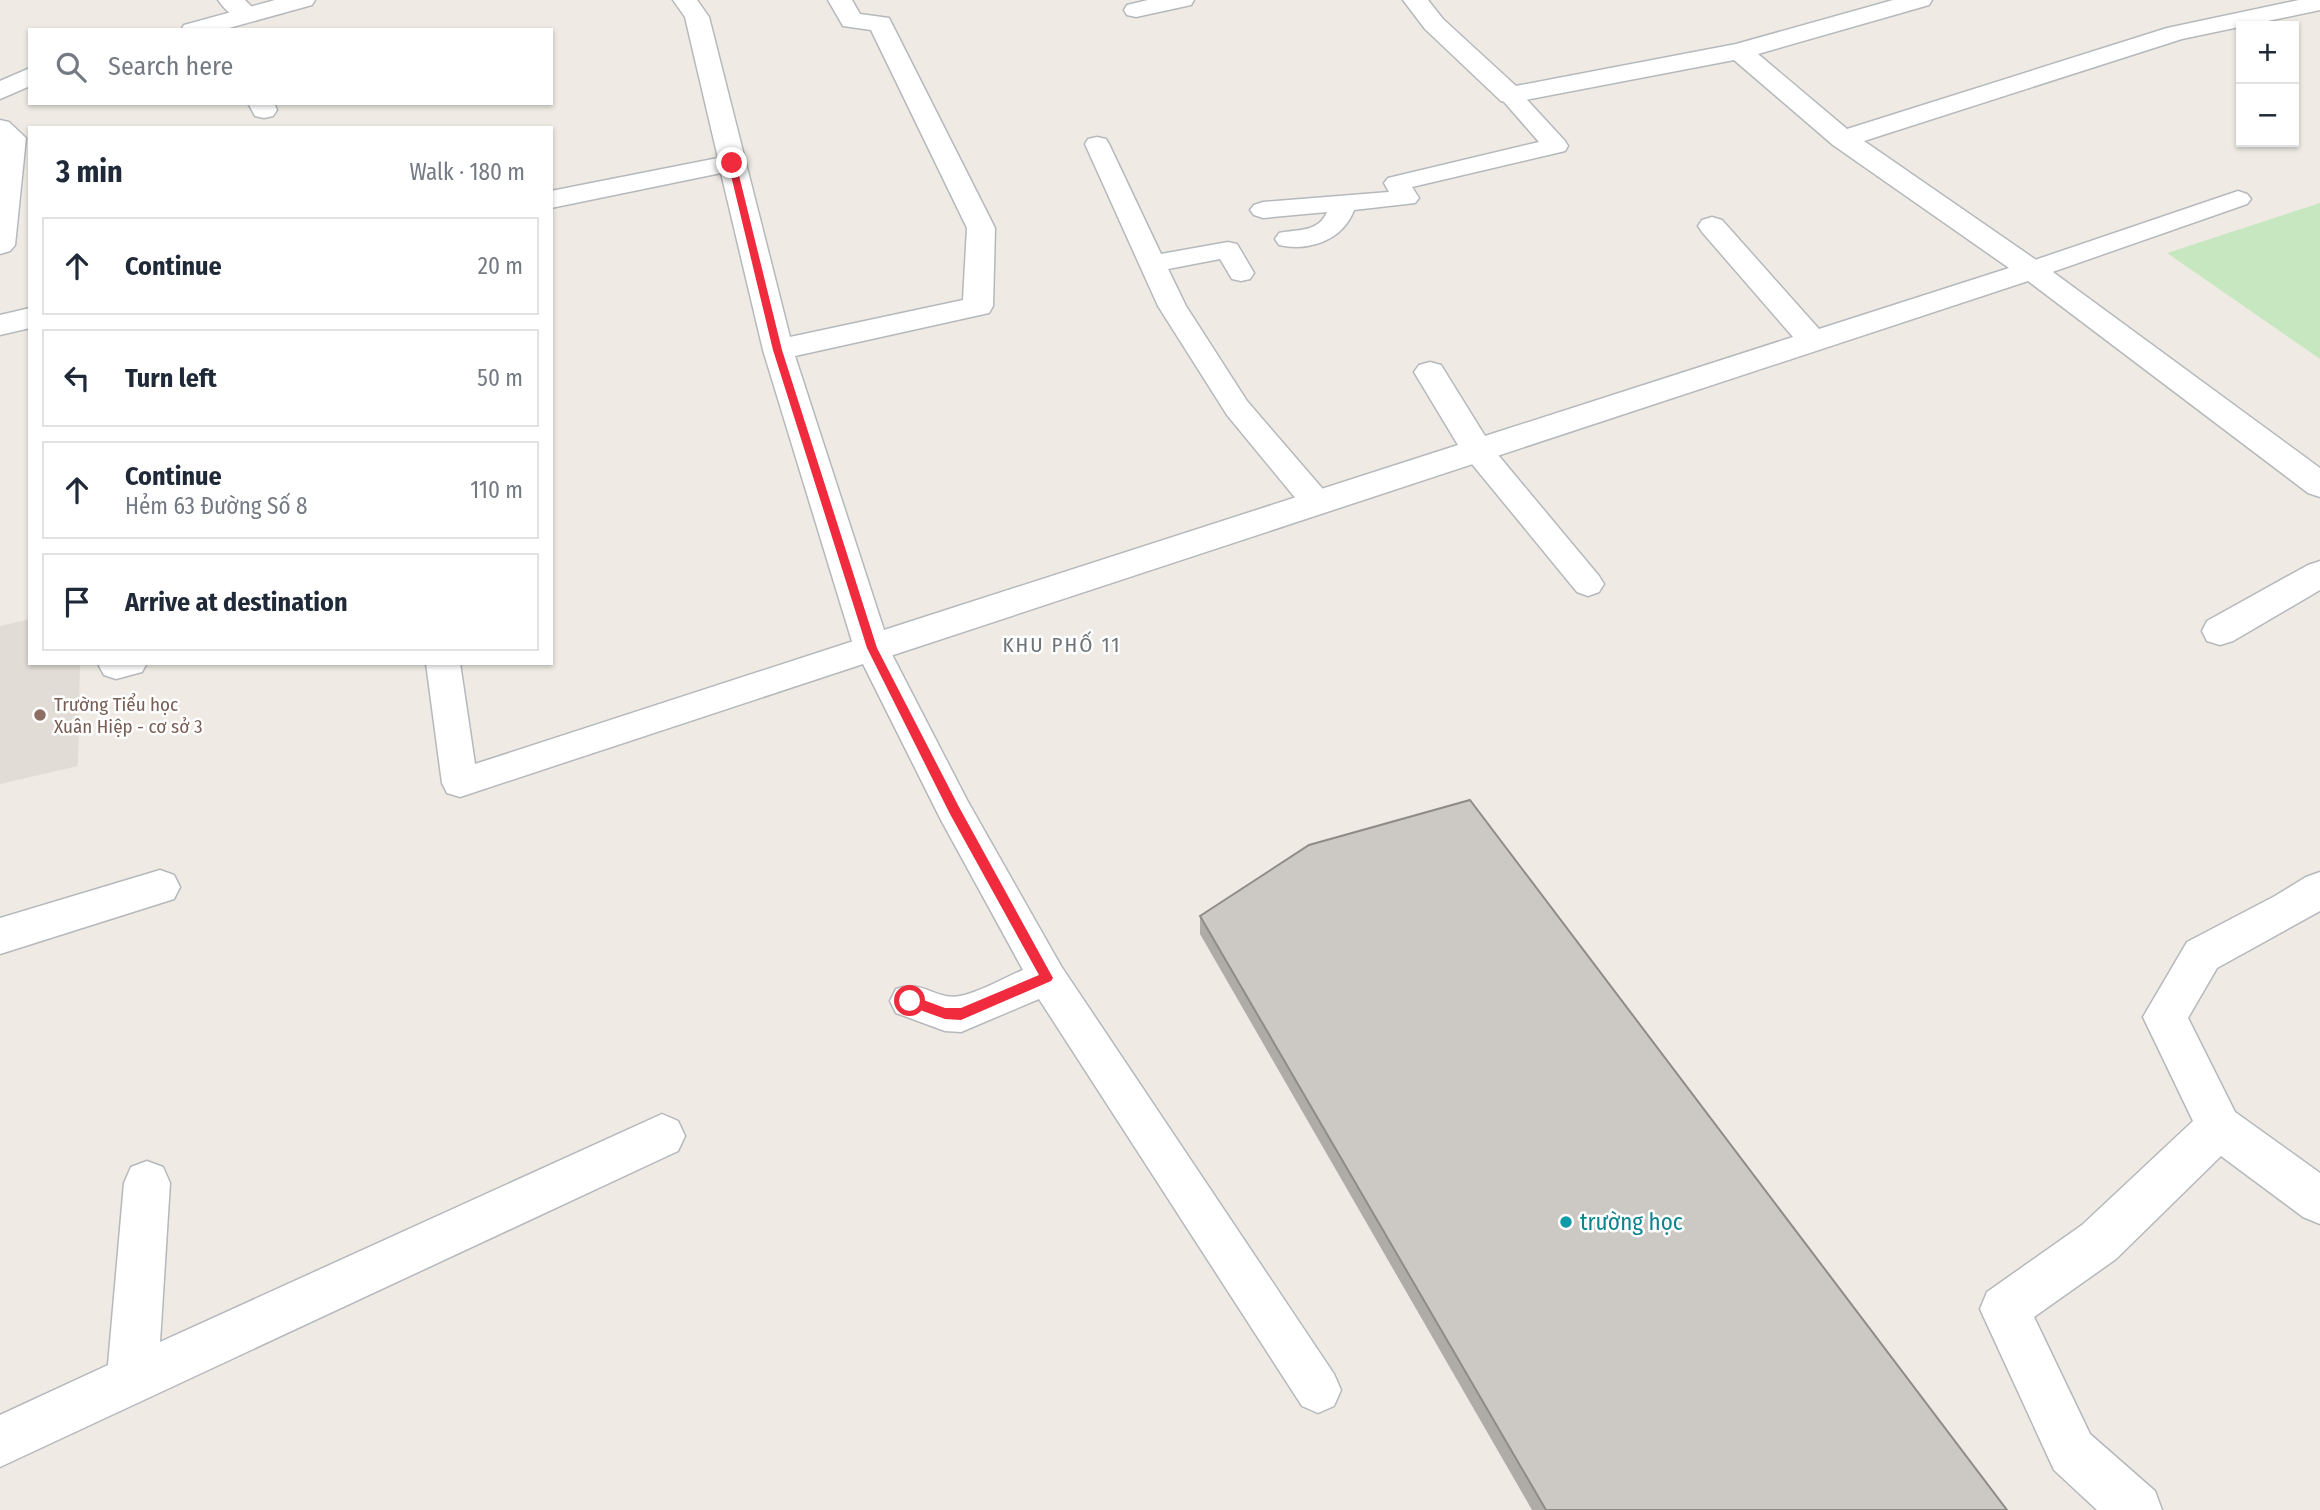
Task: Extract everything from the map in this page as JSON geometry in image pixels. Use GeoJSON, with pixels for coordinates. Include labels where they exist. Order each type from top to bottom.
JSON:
{"type":"FeatureCollection","features":[{"type":"Feature","properties":{"kind":"street"},"geometry":{"type":"LineString","coordinates":[[210,28],[239,8],[303,0]]}},
{"type":"Feature","properties":{"kind":"street"},"geometry":{"type":"LineString","coordinates":[[685,0],[697,16],[778,350],[872,648],[2032,270]]}},
{"type":"Feature","properties":{"kind":"street"},"geometry":{"type":"LineString","coordinates":[[778,350],[978,306],[981,228],[880,23],[852,22],[840,0]]}},
{"type":"Feature","properties":{"kind":"street"},"geometry":{"type":"LineString","coordinates":[[1136,10],[1182,0]]}},
{"type":"Feature","properties":{"kind":"street"},"geometry":{"type":"LineString","coordinates":[[1415,0],[1434,24],[1510,95],[1739,51],[1920,0]]}},
{"type":"Feature","properties":{"kind":"street"},"geometry":{"type":"LineString","coordinates":[[1843,139],[2176,33],[2320,3]]}},
{"type":"Feature","properties":{"kind":"street"},"geometry":{"type":"LineString","coordinates":[[1739,51],[1843,139],[2032,270],[2320,485]]}},
{"type":"Feature","properties":{"kind":"street"},"geometry":{"type":"LineString","coordinates":[[0,128],[12,138],[0,245]]}},
{"type":"Feature","properties":{"kind":"street"},"geometry":{"type":"LineString","coordinates":[[553,200],[732,163]]}},
{"type":"Feature","properties":{"kind":"street"},"geometry":{"type":"LineString","coordinates":[[1712,226],[1813,341]]}},
{"type":"Feature","properties":{"kind":"street"},"geometry":{"type":"LineString","coordinates":[[0,326],[28,319]]}},
{"type":"Feature","properties":{"kind":"street"},"geometry":{"type":"LineString","coordinates":[[1430,372],[1478,451]]}},
{"type":"Feature","properties":{"kind":"street"},"geometry":{"type":"LineString","coordinates":[[2220,631],[2320,575]]}},
{"type":"Feature","properties":{"kind":"street"},"geometry":{"type":"LineString","coordinates":[[0,936],[160,887]]}},
{"type":"Feature","properties":{"kind":"street"},"geometry":{"type":"LineString","coordinates":[[2320,889],[2290,909],[2202,955],[2165,1017],[2219,1127],[2320,1201]]}},
{"type":"Feature","properties":{"kind":"street"},"geometry":{"type":"LineString","coordinates":[[2136,1510],[2072,1452],[2004,1309],[2099,1242],[2219,1127]]}},
{"type":"Feature","properties":{"kind":"street"},"geometry":{"type":"LineString","coordinates":[[0,1441],[662,1136]]}},
{"type":"Feature","properties":{"kind":"street"},"geometry":{"type":"LineString","coordinates":[[132,1380],[146,1183]]}},
{"type":"Feature","properties":{"kind":"lane"},"geometry":{"type":"LineString","coordinates":[[1263,210],[1406,198],[1397,183],[1556,146],[1510,95]]}},
{"type":"Feature","properties":{"kind":"lane"},"geometry":{"type":"LineString","coordinates":[[1097,144],[1172,306],[1237,408],[1317,503]]}},
{"type":"Feature","properties":{"kind":"lane"},"geometry":{"type":"LineString","coordinates":[[2032,270],[2238,199]]}},
{"type":"Feature","properties":{"kind":"lane"},"geometry":{"type":"LineString","coordinates":[[1288,239],[1322,235],[1335,225],[1343,203]]}},
{"type":"Feature","properties":{"kind":"lane"},"geometry":{"type":"LineString","coordinates":[[1151,264],[1228,250],[1241,273]]}},
{"type":"Feature","properties":{"kind":"lane"},"geometry":{"type":"LineString","coordinates":[[1478,451],[1588,584]]}},
{"type":"Feature","properties":{"kind":"lane"},"geometry":{"type":"LineString","coordinates":[[443,665],[460,783],[872,648],[954,810],[1047,978],[1318,1390]]}},
{"type":"Feature","properties":{"kind":"lane"},"geometry":{"type":"LineString","coordinates":[[910,1001],[945,1013],[961,1014],[1047,978]]}},
{"type":"Feature","properties":{"kind":"shaded area","name":"Trường Tiểu học Xuân Hiệp - cơ sở 3"},"geometry":{"type":"Polygon","coordinates":[[[28,619],[28,665],[80,665],[78,766],[0,784],[0,626],[28,619]]]}},
{"type":"Feature","properties":{"kind":"green space"},"geometry":{"type":"Polygon","coordinates":[[[2320,203],[2320,359],[2167,253],[2320,203]]]}},
{"type":"Feature","properties":{"kind":"building","name":"trường học"},"geometry":{"type":"Polygon","coordinates":[[[1470,800],[2007,1510],[1546,1510],[1200,916],[1309,845],[1470,800]]]}},
{"type":"Feature","properties":{"kind":"place","name":"Trường Tiểu học Xuân Hiệp - cơ sở 3"},"geometry":{"type":"Point","coordinates":[40,715]}},
{"type":"Feature","properties":{"kind":"place","name":"trường học"},"geometry":{"type":"Point","coordinates":[1566,1222]}},
{"type":"Feature","properties":{"kind":"district","name":"KHU PHỐ 11"},"geometry":{"type":"Point","coordinates":[1062,645]}},
{"type":"Feature","properties":{"kind":"route"},"geometry":{"type":"LineString","coordinates":[[732,163],[778,350],[872,648],[954,810],[1047,978],[961,1014],[952,1015],[910,1001]]}}]}
